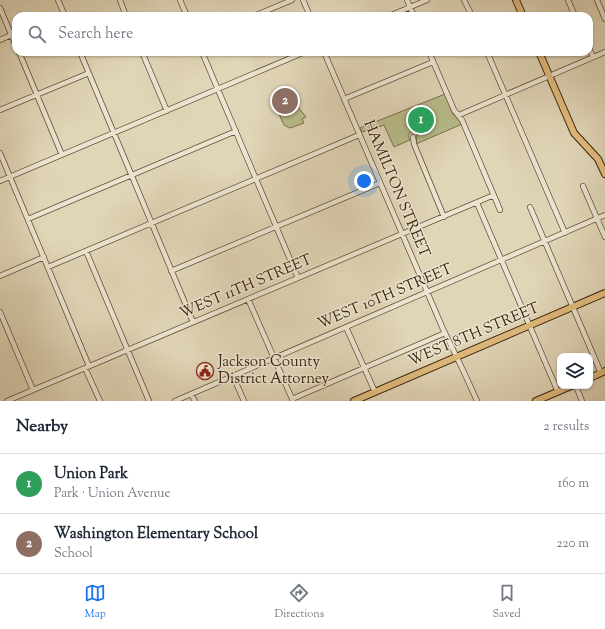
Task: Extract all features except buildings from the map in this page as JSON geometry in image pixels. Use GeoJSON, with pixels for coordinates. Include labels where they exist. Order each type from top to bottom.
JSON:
{"type":"FeatureCollection","features":[{"type":"Feature","properties":{"kind":"main road"},"geometry":{"type":"LineString","coordinates":[[516,0],[521,12]]}},
{"type":"Feature","properties":{"kind":"main road"},"geometry":{"type":"LineString","coordinates":[[541,56],[574,133],[598,159],[605,174]]}},
{"type":"Feature","properties":{"kind":"main road","name":"WEST 8TH STREET"},"geometry":{"type":"LineString","coordinates":[[354,401],[605,293]]}},
{"type":"Feature","properties":{"kind":"main road"},"geometry":{"type":"LineString","coordinates":[[593,377],[603,372]]}},
{"type":"Feature","properties":{"kind":"main road"},"geometry":{"type":"LineString","coordinates":[[536,401],[564,389]]}},
{"type":"Feature","properties":{"kind":"street"},"geometry":{"type":"LineString","coordinates":[[58,0],[63,12]]}},
{"type":"Feature","properties":{"kind":"street"},"geometry":{"type":"LineString","coordinates":[[120,0],[124,12]]}},
{"type":"Feature","properties":{"kind":"street"},"geometry":{"type":"LineString","coordinates":[[180,0],[185,12]]}},
{"type":"Feature","properties":{"kind":"street"},"geometry":{"type":"LineString","coordinates":[[264,12],[292,0]]}},
{"type":"Feature","properties":{"kind":"street"},"geometry":{"type":"LineString","coordinates":[[303,0],[308,12]]}},
{"type":"Feature","properties":{"kind":"street"},"geometry":{"type":"LineString","coordinates":[[407,0],[412,12]]}},
{"type":"Feature","properties":{"kind":"street"},"geometry":{"type":"LineString","coordinates":[[398,12],[427,0]]}},
{"type":"Feature","properties":{"kind":"street"},"geometry":{"type":"LineString","coordinates":[[464,0],[470,12]]}},
{"type":"Feature","properties":{"kind":"street"},"geometry":{"type":"LineString","coordinates":[[568,0],[573,12]]}},
{"type":"Feature","properties":{"kind":"street"},"geometry":{"type":"LineString","coordinates":[[597,0],[605,19]]}},
{"type":"Feature","properties":{"kind":"street"},"geometry":{"type":"LineString","coordinates":[[0,8],[12,30]]}},
{"type":"Feature","properties":{"kind":"street"},"geometry":{"type":"LineString","coordinates":[[0,40],[12,35]]}},
{"type":"Feature","properties":{"kind":"street"},"geometry":{"type":"LineString","coordinates":[[459,115],[605,53]]}},
{"type":"Feature","properties":{"kind":"street"},"geometry":{"type":"LineString","coordinates":[[21,56],[62,155]]}},
{"type":"Feature","properties":{"kind":"street"},"geometry":{"type":"LineString","coordinates":[[82,56],[192,322]]}},
{"type":"Feature","properties":{"kind":"street"},"geometry":{"type":"LineString","coordinates":[[144,56],[167,111]]}},
{"type":"Feature","properties":{"kind":"street"},"geometry":{"type":"LineString","coordinates":[[204,56],[298,278]]}},
{"type":"Feature","properties":{"kind":"street"},"geometry":{"type":"LineString","coordinates":[[0,181],[295,56]]}},
{"type":"Feature","properties":{"kind":"street","name":"HAMILTON STREET"},"geometry":{"type":"LineString","coordinates":[[326,56],[402,235],[477,401]]}},
{"type":"Feature","properties":{"kind":"street"},"geometry":{"type":"LineString","coordinates":[[431,56],[454,110],[462,120],[500,210]]}},
{"type":"Feature","properties":{"kind":"street"},"geometry":{"type":"LineString","coordinates":[[490,56],[565,233]]}},
{"type":"Feature","properties":{"kind":"street"},"geometry":{"type":"LineString","coordinates":[[344,99],[433,62]]}},
{"type":"Feature","properties":{"kind":"street"},"geometry":{"type":"LineString","coordinates":[[0,110],[89,73]]}},
{"type":"Feature","properties":{"kind":"street"},"geometry":{"type":"LineString","coordinates":[[28,219],[236,131]]}},
{"type":"Feature","properties":{"kind":"street"},"geometry":{"type":"LineString","coordinates":[[48,267],[360,135]]}},
{"type":"Feature","properties":{"kind":"street"},"geometry":{"type":"LineString","coordinates":[[413,137],[414,144],[444,217]]}},
{"type":"Feature","properties":{"kind":"street"},"geometry":{"type":"LineString","coordinates":[[0,153],[44,257],[100,401]]}},
{"type":"Feature","properties":{"kind":"street"},"geometry":{"type":"LineString","coordinates":[[171,271],[380,183]]}},
{"type":"Feature","properties":{"kind":"street"},"geometry":{"type":"LineString","coordinates":[[583,186],[605,237]]}},
{"type":"Feature","properties":{"kind":"street","name":"WEST 11TH STREET"},"geometry":{"type":"LineString","coordinates":[[7,401],[494,196]]}},
{"type":"Feature","properties":{"kind":"street"},"geometry":{"type":"LineString","coordinates":[[477,203],[558,392]]}},
{"type":"Feature","properties":{"kind":"street"},"geometry":{"type":"LineString","coordinates":[[530,207],[603,372]]}},
{"type":"Feature","properties":{"kind":"street","name":"WEST 10TH STREET"},"geometry":{"type":"LineString","coordinates":[[174,401],[605,215]]}},
{"type":"Feature","properties":{"kind":"street"},"geometry":{"type":"LineString","coordinates":[[86,251],[149,401]]}},
{"type":"Feature","properties":{"kind":"street"},"geometry":{"type":"LineString","coordinates":[[0,276],[44,257]]}},
{"type":"Feature","properties":{"kind":"street"},"geometry":{"type":"LineString","coordinates":[[248,299],[293,400],[445,333]]}},
{"type":"Feature","properties":{"kind":"street"},"geometry":{"type":"LineString","coordinates":[[0,312],[33,390]]}},
{"type":"Feature","properties":{"kind":"street"},"geometry":{"type":"LineString","coordinates":[[346,327],[375,392]]}},
{"type":"Feature","properties":{"kind":"street"},"geometry":{"type":"LineString","coordinates":[[233,376],[244,401]]}},
{"type":"Feature","properties":{"kind":"street"},"geometry":{"type":"LineString","coordinates":[[577,389],[582,401]]}},
{"type":"Feature","properties":{"kind":"street"},"geometry":{"type":"LineString","coordinates":[[192,394],[195,401]]}},
{"type":"Feature","properties":{"kind":"green space"},"geometry":{"type":"Polygon","coordinates":[[[445,94],[453,114],[462,124],[416,144],[417,135],[415,132],[411,132],[408,135],[410,140],[394,147],[384,125],[362,132],[360,128],[445,94]]]}},
{"type":"Feature","properties":{"kind":"green space"},"geometry":{"type":"Polygon","coordinates":[[[289,103],[292,110],[298,107],[306,117],[302,119],[304,123],[290,128],[284,125],[279,114],[281,113],[279,108],[289,103]]]}},
{"type":"Feature","properties":{"kind":"place","name":"Washington Elementary School"},"geometry":{"type":"Point","coordinates":[285,101]}},
{"type":"Feature","properties":{"kind":"place","name":"Union Park"},"geometry":{"type":"Point","coordinates":[421,120]}},
{"type":"Feature","properties":{"kind":"place","name":"Jackson County District Attorney"},"geometry":{"type":"Point","coordinates":[205,371]}}]}
